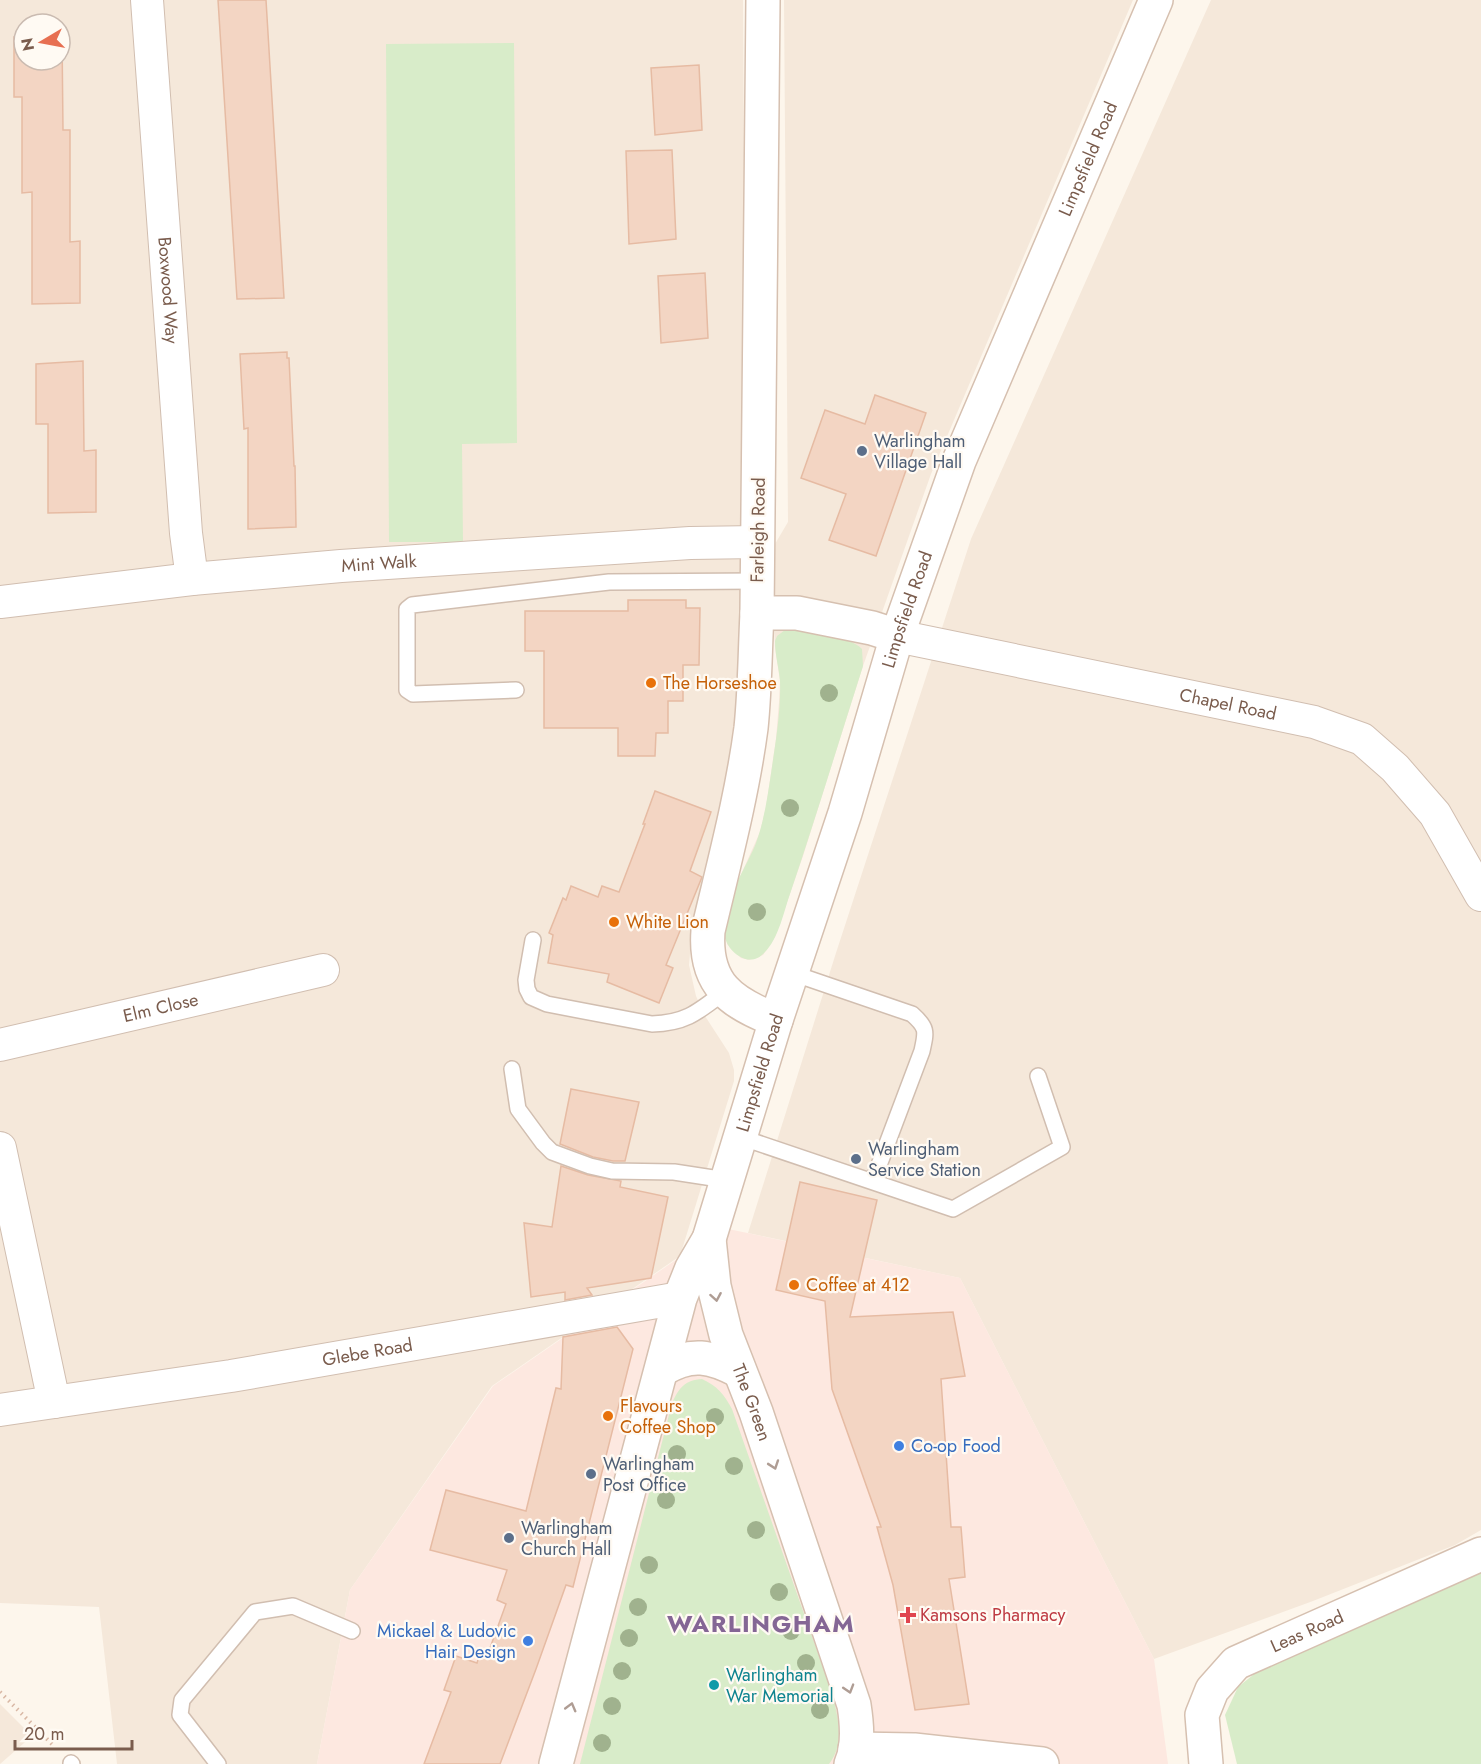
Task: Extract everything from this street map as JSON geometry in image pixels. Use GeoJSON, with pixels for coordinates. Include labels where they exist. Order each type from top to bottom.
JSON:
{"type":"FeatureCollection","features":[{"type":"Feature","properties":{"kind":"main road","name":"Farleigh Road"},"geometry":{"type":"LineString","coordinates":[[724,992],[713,972],[707,948],[708,931],[735,815],[751,726],[758,581],[763,0]]}},
{"type":"Feature","properties":{"kind":"main road","name":"Limpsfield Road"},"geometry":{"type":"LineString","coordinates":[[663,1369],[680,1298],[689,1275],[709,1239],[776,1020],[845,813],[897,636],[959,461],[1156,0]]}},
{"type":"Feature","properties":{"kind":"main road"},"geometry":{"type":"LineString","coordinates":[[757,613],[797,614],[872,628],[897,636]]}},
{"type":"Feature","properties":{"kind":"main road"},"geometry":{"type":"LineString","coordinates":[[724,992],[752,1011],[776,1020]]}},
{"type":"Feature","properties":{"kind":"main road","name":"Limpsfield Road"},"geometry":{"type":"LineString","coordinates":[[709,1239],[719,1313],[738,1371]]}},
{"type":"Feature","properties":{"kind":"main road","name":"The Green"},"geometry":{"type":"LineString","coordinates":[[663,1369],[677,1360],[698,1358],[722,1362],[738,1371],[756,1412],[850,1691],[856,1719],[853,1757]]}},
{"type":"Feature","properties":{"kind":"main road"},"geometry":{"type":"LineString","coordinates":[[556,1764],[656,1384],[663,1369]]}},
{"type":"Feature","properties":{"kind":"main road","name":"Leas Road"},"geometry":{"type":"LineString","coordinates":[[1206,1764],[1202,1715],[1212,1690],[1236,1663],[1481,1554]]}},
{"type":"Feature","properties":{"kind":"main road"},"geometry":{"type":"LineString","coordinates":[[853,1757],[914,1750],[1042,1764]]}},
{"type":"Feature","properties":{"kind":"street","name":"Boxwood Way"},"geometry":{"type":"LineString","coordinates":[[147,0],[186,533],[192,579]]}},
{"type":"Feature","properties":{"kind":"street","name":"Mint Walk"},"geometry":{"type":"LineString","coordinates":[[0,602],[192,579],[341,566],[655,546],[758,542]]}},
{"type":"Feature","properties":{"kind":"street","name":"Chapel Road"},"geometry":{"type":"LineString","coordinates":[[897,636],[1314,722],[1362,739],[1395,768],[1435,814],[1481,895]]}},
{"type":"Feature","properties":{"kind":"street","name":"Elm Close"},"geometry":{"type":"LineString","coordinates":[[0,1045],[323,970]]}},
{"type":"Feature","properties":{"kind":"street"},"geometry":{"type":"LineString","coordinates":[[0,1148],[54,1402]]}},
{"type":"Feature","properties":{"kind":"street","name":"Glebe Road"},"geometry":{"type":"LineString","coordinates":[[0,1410],[231,1376],[680,1298]]}},
{"type":"Feature","properties":{"kind":"lane"},"geometry":{"type":"LineString","coordinates":[[516,690],[413,694],[407,690],[407,609],[412,605],[609,582],[758,581]]}},
{"type":"Feature","properties":{"kind":"lane"},"geometry":{"type":"LineString","coordinates":[[533,940],[526,969],[527,990],[531,997],[547,1004],[652,1024],[668,1023],[693,1016],[724,992]]}},
{"type":"Feature","properties":{"kind":"lane"},"geometry":{"type":"LineString","coordinates":[[792,973],[912,1014],[921,1022],[926,1031],[922,1051],[873,1181]]}},
{"type":"Feature","properties":{"kind":"lane"},"geometry":{"type":"LineString","coordinates":[[512,1069],[518,1109],[552,1152],[590,1166],[612,1171],[674,1172],[726,1180]]}},
{"type":"Feature","properties":{"kind":"lane"},"geometry":{"type":"LineString","coordinates":[[740,1137],[954,1209],[1062,1147],[1038,1076]]}},
{"type":"Feature","properties":{"kind":"lane"},"geometry":{"type":"LineString","coordinates":[[218,1764],[180,1715],[182,1700],[255,1612],[293,1606],[352,1631]]}},
{"type":"Feature","properties":{"kind":"path"},"geometry":{"type":"LineString","coordinates":[[0,1692],[72,1764]]}},
{"type":"Feature","properties":{"kind":"shaded area"},"geometry":{"type":"Polygon","coordinates":[[[0,0],[743,0],[745,324],[739,682],[729,773],[691,942],[689,965],[696,996],[705,1016],[729,1053],[734,1070],[734,1081],[680,1256],[492,1386],[350,1590],[317,1764],[117,1764],[99,1607],[0,1603],[0,0]]]}},
{"type":"Feature","properties":{"kind":"shaded area"},"geometry":{"type":"Polygon","coordinates":[[[784,0],[1133,0],[931,474],[863,666],[775,937],[763,955],[749,960],[741,958],[727,944],[727,906],[760,832],[776,739],[779,702],[780,681],[775,648],[773,598],[775,544],[788,522],[784,0]]]}},
{"type":"Feature","properties":{"kind":"shaded area"},"geometry":{"type":"Polygon","coordinates":[[[1211,0],[1481,0],[1481,1530],[1455,1545],[1313,1601],[1154,1659],[960,1278],[748,1233],[835,956],[971,539],[1211,0]]]}},
{"type":"Feature","properties":{"kind":"shaded area"},"geometry":{"type":"Polygon","coordinates":[[[714,1226],[960,1278],[1154,1659],[1168,1764],[317,1764],[350,1590],[493,1386],[680,1257],[714,1226]]]}},
{"type":"Feature","properties":{"kind":"shaded area"},"geometry":{"type":"Polygon","coordinates":[[[0,1704],[32,1736],[0,1764],[0,1704]]]}},
{"type":"Feature","properties":{"kind":"green space"},"geometry":{"type":"Polygon","coordinates":[[[514,43],[517,443],[462,444],[463,542],[389,542],[386,44],[514,43]]]}},
{"type":"Feature","properties":{"kind":"green space"},"geometry":{"type":"Polygon","coordinates":[[[785,630],[814,632],[848,640],[862,649],[863,666],[774,940],[760,957],[751,960],[742,958],[730,948],[725,937],[724,924],[731,895],[756,843],[768,796],[780,703],[775,641],[777,636],[785,630]]]}},
{"type":"Feature","properties":{"kind":"green space"},"geometry":{"type":"Polygon","coordinates":[[[702,1379],[720,1391],[732,1409],[833,1696],[839,1740],[829,1764],[580,1764],[672,1403],[683,1386],[691,1381],[702,1379]]]}},
{"type":"Feature","properties":{"kind":"green space"},"geometry":{"type":"Polygon","coordinates":[[[1481,1572],[1481,1764],[1237,1764],[1225,1715],[1238,1687],[1263,1667],[1481,1572]]]}},
{"type":"Feature","properties":{"kind":"building"},"geometry":{"type":"Polygon","coordinates":[[[218,0],[266,0],[284,298],[237,299],[218,0]]]}},
{"type":"Feature","properties":{"kind":"building"},"geometry":{"type":"Polygon","coordinates":[[[699,65],[702,130],[655,135],[651,68],[699,65]]]}},
{"type":"Feature","properties":{"kind":"building"},"geometry":{"type":"Polygon","coordinates":[[[14,72],[62,72],[63,130],[70,130],[70,242],[80,241],[80,303],[32,304],[32,192],[22,193],[22,97],[14,97],[14,72]]]}},
{"type":"Feature","properties":{"kind":"building"},"geometry":{"type":"Polygon","coordinates":[[[672,150],[676,239],[629,244],[626,151],[672,150]]]}},
{"type":"Feature","properties":{"kind":"building"},"geometry":{"type":"Polygon","coordinates":[[[705,273],[708,338],[661,343],[658,276],[705,273]]]}},
{"type":"Feature","properties":{"kind":"building"},"geometry":{"type":"Polygon","coordinates":[[[287,352],[295,466],[296,527],[248,529],[248,428],[244,429],[240,354],[287,352]]]}},
{"type":"Feature","properties":{"kind":"building"},"geometry":{"type":"Polygon","coordinates":[[[83,361],[84,451],[96,450],[96,512],[48,513],[48,424],[36,424],[36,364],[83,361]]]}},
{"type":"Feature","properties":{"kind":"building","name":"Warlingham Village Hall"},"geometry":{"type":"Polygon","coordinates":[[[875,395],[926,413],[876,556],[829,540],[846,494],[801,478],[825,410],[865,424],[875,395]]]}},
{"type":"Feature","properties":{"kind":"building","name":"The Horseshoe"},"geometry":{"type":"Polygon","coordinates":[[[628,600],[686,600],[686,608],[700,608],[699,665],[683,665],[683,701],[668,701],[668,733],[656,733],[655,756],[618,756],[618,728],[544,728],[544,651],[525,651],[525,611],[628,611],[628,600]]]}},
{"type":"Feature","properties":{"kind":"building","name":"White Lion"},"geometry":{"type":"Polygon","coordinates":[[[655,791],[711,812],[690,871],[702,877],[666,965],[673,968],[659,1003],[607,982],[609,974],[548,963],[553,935],[549,933],[563,898],[566,900],[571,886],[598,897],[602,886],[619,892],[655,791]]]}},
{"type":"Feature","properties":{"kind":"building"},"geometry":{"type":"Polygon","coordinates":[[[571,1089],[639,1102],[625,1161],[593,1157],[560,1144],[571,1089]]]}},
{"type":"Feature","properties":{"kind":"building"},"geometry":{"type":"Polygon","coordinates":[[[561,1166],[588,1175],[621,1181],[620,1187],[668,1197],[651,1278],[587,1288],[592,1295],[565,1300],[565,1292],[531,1297],[524,1223],[552,1227],[561,1166]]]}},
{"type":"Feature","properties":{"kind":"building"},"geometry":{"type":"Polygon","coordinates":[[[800,1182],[877,1200],[850,1317],[953,1312],[965,1376],[941,1379],[951,1527],[961,1527],[965,1577],[949,1579],[969,1704],[915,1710],[893,1585],[877,1527],[881,1527],[832,1389],[825,1301],[776,1290],[800,1182]]]}},
{"type":"Feature","properties":{"kind":"building"},"geometry":{"type":"Polygon","coordinates":[[[617,1327],[633,1349],[573,1587],[566,1585],[500,1764],[424,1764],[451,1692],[444,1690],[456,1656],[477,1663],[479,1656],[486,1659],[506,1604],[497,1600],[507,1570],[430,1550],[446,1490],[526,1511],[556,1388],[561,1389],[563,1337],[617,1327]]]}},
{"type":"Feature","properties":{"kind":"place","name":"Warlingham Village Hall"},"geometry":{"type":"Point","coordinates":[862,451]}},
{"type":"Feature","properties":{"kind":"place","name":"The Horseshoe"},"geometry":{"type":"Point","coordinates":[651,683]}},
{"type":"Feature","properties":{"kind":"place","name":"White Lion"},"geometry":{"type":"Point","coordinates":[614,922]}},
{"type":"Feature","properties":{"kind":"place","name":"Warlingham Service Station"},"geometry":{"type":"Point","coordinates":[856,1159]}},
{"type":"Feature","properties":{"kind":"place","name":"Coffee at 412"},"geometry":{"type":"Point","coordinates":[794,1285]}},
{"type":"Feature","properties":{"kind":"place","name":"Flavours Coffee Shop"},"geometry":{"type":"Point","coordinates":[608,1416]}},
{"type":"Feature","properties":{"kind":"place","name":"Co-op Food"},"geometry":{"type":"Point","coordinates":[899,1446]}},
{"type":"Feature","properties":{"kind":"place","name":"Warlingham Post Office"},"geometry":{"type":"Point","coordinates":[591,1474]}},
{"type":"Feature","properties":{"kind":"place","name":"Warlingham Church Hall"},"geometry":{"type":"Point","coordinates":[509,1538]}},
{"type":"Feature","properties":{"kind":"place","name":"Kamsons Pharmacy"},"geometry":{"type":"Point","coordinates":[908,1615]}},
{"type":"Feature","properties":{"kind":"place","name":"Mickael & Ludovic Hair Design"},"geometry":{"type":"Point","coordinates":[528,1641]}},
{"type":"Feature","properties":{"kind":"place","name":"Warlingham War Memorial"},"geometry":{"type":"Point","coordinates":[714,1685]}},
{"type":"Feature","properties":{"kind":"district","name":"WARLINGHAM"},"geometry":{"type":"Point","coordinates":[761,1623]}}]}
